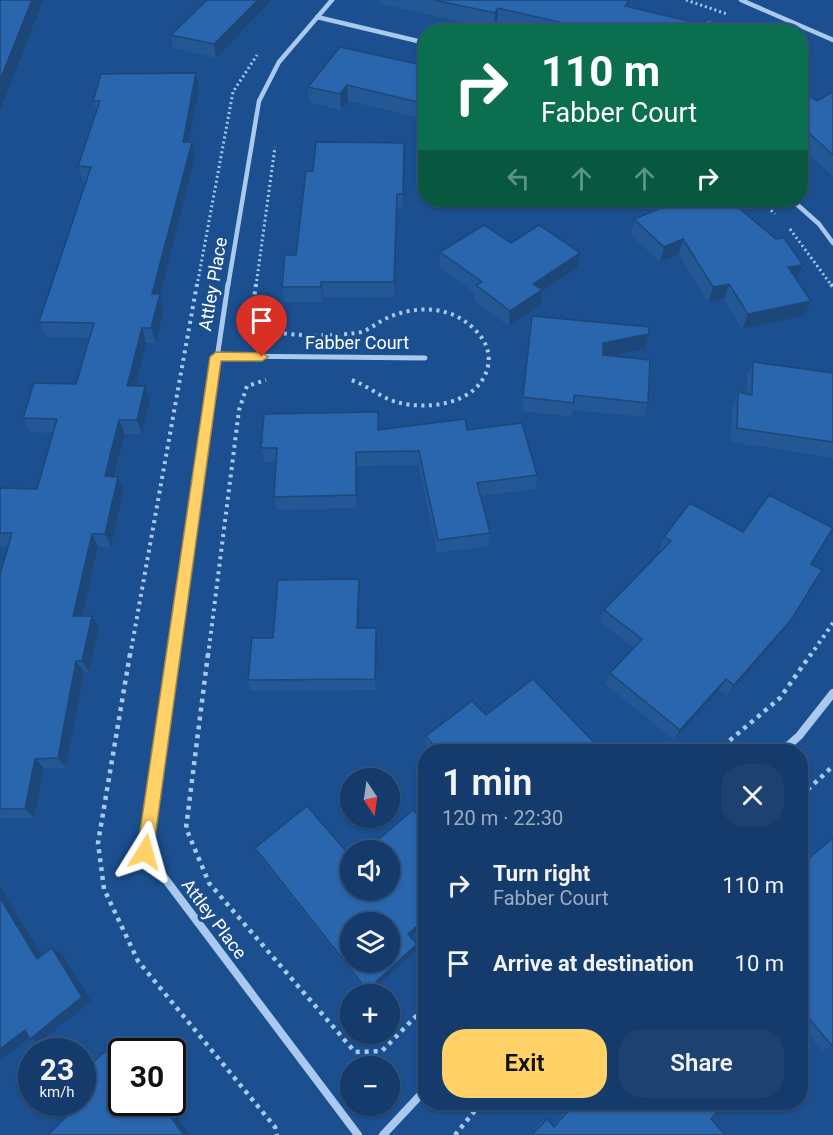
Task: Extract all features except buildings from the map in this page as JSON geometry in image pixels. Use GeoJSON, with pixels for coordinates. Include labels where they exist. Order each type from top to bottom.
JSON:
{"type":"FeatureCollection","features":[{"type":"Feature","properties":{"kind":"street","name":"Attley Place"},"geometry":{"type":"LineString","coordinates":[[332,0],[279,62],[260,101],[216,357],[145,852],[358,1135]]}},
{"type":"Feature","properties":{"kind":"street"},"geometry":{"type":"LineString","coordinates":[[741,0],[796,24]]}},
{"type":"Feature","properties":{"kind":"street"},"geometry":{"type":"LineString","coordinates":[[317,18],[418,41]]}},
{"type":"Feature","properties":{"kind":"street"},"geometry":{"type":"LineString","coordinates":[[808,29],[833,40]]}},
{"type":"Feature","properties":{"kind":"street"},"geometry":{"type":"LineString","coordinates":[[800,207],[819,225],[833,243]]}},
{"type":"Feature","properties":{"kind":"street","name":"Fabber Court"},"geometry":{"type":"LineString","coordinates":[[216,357],[425,358]]}},
{"type":"Feature","properties":{"kind":"street"},"geometry":{"type":"LineString","coordinates":[[790,744],[833,693]]}},
{"type":"Feature","properties":{"kind":"street"},"geometry":{"type":"LineString","coordinates":[[383,1135],[418,1098]]}},
{"type":"Feature","properties":{"kind":"path"},"geometry":{"type":"LineString","coordinates":[[276,142],[251,320],[256,329],[269,332],[362,333],[395,314],[429,309],[452,313],[476,330],[485,342],[490,359],[481,382],[469,397],[452,402],[411,404],[392,400],[353,380],[342,380]]}},
{"type":"Feature","properties":{"kind":"path"},"geometry":{"type":"LineString","coordinates":[[767,207],[777,216]]}},
{"type":"Feature","properties":{"kind":"path"},"geometry":{"type":"LineString","coordinates":[[784,223],[798,238],[833,287]]}},
{"type":"Feature","properties":{"kind":"path"},"geometry":{"type":"LineString","coordinates":[[276,380],[264,380],[247,386],[239,410],[223,553],[186,828],[209,883],[355,1052],[382,1051],[418,1014]]}},
{"type":"Feature","properties":{"kind":"path"},"geometry":{"type":"LineString","coordinates":[[725,744],[780,698],[833,623]]}},
{"type":"Feature","properties":{"kind":"path"},"geometry":{"type":"LineString","coordinates":[[808,789],[833,766]]}},
{"type":"Feature","properties":{"kind":"path"},"geometry":{"type":"LineString","coordinates":[[455,1135],[475,1110]]}},
{"type":"Feature","properties":{"kind":"route"},"geometry":{"type":"LineString","coordinates":[[145,852],[216,357],[262,357]]}}]}
